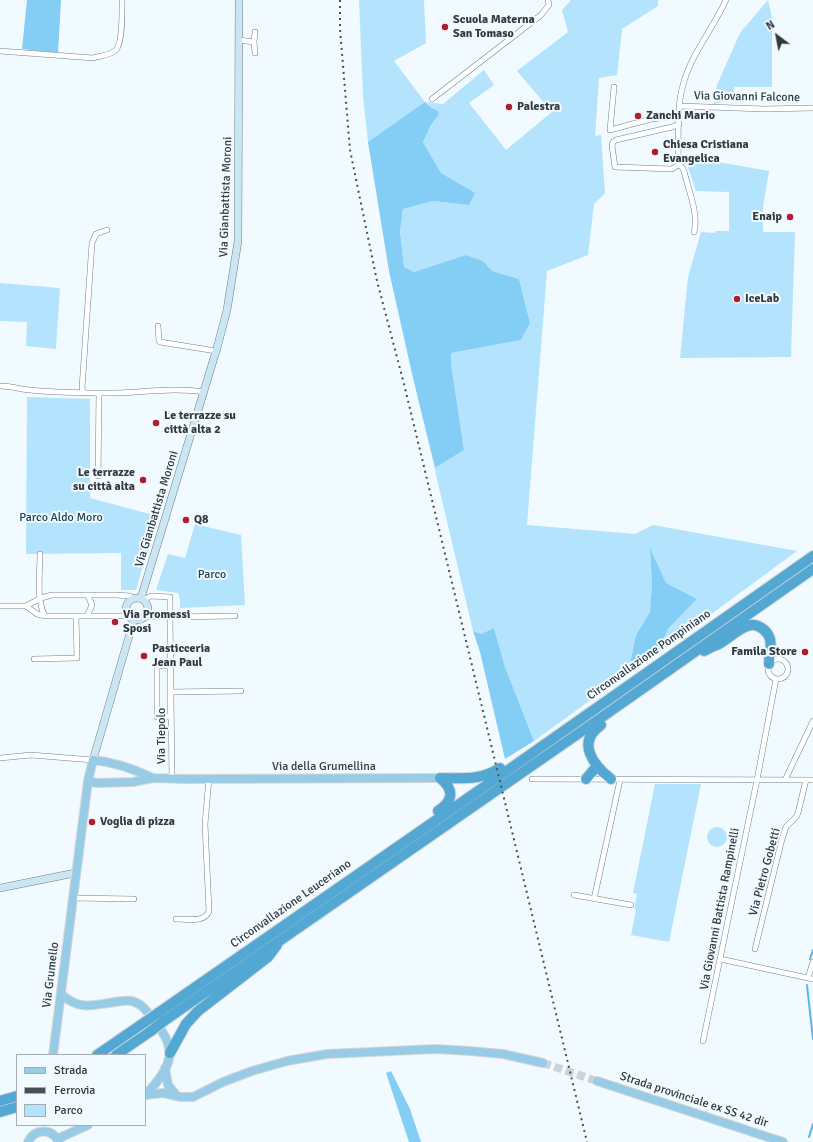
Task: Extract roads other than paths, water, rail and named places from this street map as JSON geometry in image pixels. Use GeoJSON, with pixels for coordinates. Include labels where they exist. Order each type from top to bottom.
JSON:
{"type":"FeatureCollection","features":[{"type":"Feature","properties":{"kind":"highway"},"geometry":{"type":"LineString","coordinates":[[784,576],[813,548]]}},
{"type":"Feature","properties":{"kind":"highway","name":"Circonvallazione Pompiniano"},"geometry":{"type":"LineString","coordinates":[[501,775],[813,556]]}},
{"type":"Feature","properties":{"kind":"highway","name":"Circonvallazione Pompiniano"},"geometry":{"type":"LineString","coordinates":[[503,786],[813,569]]}},
{"type":"Feature","properties":{"kind":"highway"},"geometry":{"type":"LineString","coordinates":[[769,600],[801,584],[813,576]]}},
{"type":"Feature","properties":{"kind":"highway"},"geometry":{"type":"LineString","coordinates":[[616,780],[597,766],[589,750],[592,732],[647,693],[675,665],[718,644],[750,625],[765,630],[770,638],[771,645],[769,664]]}},
{"type":"Feature","properties":{"kind":"highway"},"geometry":{"type":"LineString","coordinates":[[440,778],[478,778],[491,774],[563,724],[584,717]]}},
{"type":"Feature","properties":{"kind":"highway"},"geometry":{"type":"LineString","coordinates":[[586,779],[597,766]]}},
{"type":"Feature","properties":{"kind":"highway","name":"Circonvallazione Leuceriano"},"geometry":{"type":"LineString","coordinates":[[117,1054],[151,1031],[161,1017],[411,836],[501,775]]}},
{"type":"Feature","properties":{"kind":"highway"},"geometry":{"type":"LineString","coordinates":[[411,836],[417,826],[449,802],[451,794],[450,787],[440,778]]}},
{"type":"Feature","properties":{"kind":"highway","name":"Circonvallazione Leuceriano"},"geometry":{"type":"LineString","coordinates":[[98,1054],[145,1022],[161,1017],[283,937],[503,786]]}},
{"type":"Feature","properties":{"kind":"highway"},"geometry":{"type":"LineString","coordinates":[[170,1053],[186,1024],[198,1011],[268,957],[283,937]]}},
{"type":"Feature","properties":{"kind":"highway"},"geometry":{"type":"LineString","coordinates":[[0,1101],[16,1096]]}},
{"type":"Feature","properties":{"kind":"highway"},"geometry":{"type":"LineString","coordinates":[[0,1112],[16,1108]]}},
{"type":"Feature","properties":{"kind":"main road","name":"Via Gianbattista Moroni"},"geometry":{"type":"LineString","coordinates":[[139,599],[204,392],[213,350],[227,310],[238,241],[239,0]]}},
{"type":"Feature","properties":{"kind":"main road","name":"Via Gianbattista Moroni"},"geometry":{"type":"LineString","coordinates":[[139,599],[147,604],[148,610],[146,615],[135,618],[126,608],[130,600],[139,599]]}},
{"type":"Feature","properties":{"kind":"main road","name":"Via Gianbattista Moroni"},"geometry":{"type":"LineString","coordinates":[[93,760],[135,618]]}},
{"type":"Feature","properties":{"kind":"main road","name":"Via della Grumellina"},"geometry":{"type":"LineString","coordinates":[[93,760],[107,762],[137,771],[153,778]]}},
{"type":"Feature","properties":{"kind":"main road","name":"Via Grumello"},"geometry":{"type":"LineString","coordinates":[[53,1054],[75,873],[88,781],[93,760]]}},
{"type":"Feature","properties":{"kind":"main road","name":"Via della Grumellina"},"geometry":{"type":"LineString","coordinates":[[88,781],[133,782],[153,778],[440,778]]}},
{"type":"Feature","properties":{"kind":"main road"},"geometry":{"type":"LineString","coordinates":[[0,888],[75,873]]}},
{"type":"Feature","properties":{"kind":"main road"},"geometry":{"type":"LineString","coordinates":[[61,994],[70,1002],[80,1006],[124,1000],[137,1003],[146,1010],[164,1034],[170,1053],[165,1068],[159,1079],[146,1094]]}},
{"type":"Feature","properties":{"kind":"main road"},"geometry":{"type":"LineString","coordinates":[[146,1095],[163,1093],[187,1098],[193,1097],[223,1082],[252,1071],[287,1061],[327,1054],[414,1050],[456,1050],[503,1054],[544,1063]]}},
{"type":"Feature","properties":{"kind":"main road"},"geometry":{"type":"LineString","coordinates":[[165,1068],[168,1085],[177,1096]]}},
{"type":"Feature","properties":{"kind":"main road","name":"Strada provinciale ex SS 42 dir"},"geometry":{"type":"LineString","coordinates":[[597,1081],[783,1142]]}},
{"type":"Feature","properties":{"kind":"main road"},"geometry":{"type":"LineString","coordinates":[[28,1142],[35,1133],[45,1128],[58,1140],[86,1126]]}},
{"type":"Feature","properties":{"kind":"street"},"geometry":{"type":"LineString","coordinates":[[0,51],[93,58],[106,55],[115,51],[120,44],[122,0]]}},
{"type":"Feature","properties":{"kind":"street"},"geometry":{"type":"LineString","coordinates":[[432,99],[541,15],[549,5],[548,0]]}},
{"type":"Feature","properties":{"kind":"street"},"geometry":{"type":"LineString","coordinates":[[678,165],[679,116],[682,89],[689,69],[726,0]]}},
{"type":"Feature","properties":{"kind":"street"},"geometry":{"type":"LineString","coordinates":[[254,32],[255,53]]}},
{"type":"Feature","properties":{"kind":"street"},"geometry":{"type":"LineString","coordinates":[[239,40],[254,42]]}},
{"type":"Feature","properties":{"kind":"street"},"geometry":{"type":"LineString","coordinates":[[614,87],[610,130],[651,119],[679,116]]}},
{"type":"Feature","properties":{"kind":"street","name":"Via Giovanni Falcone"},"geometry":{"type":"LineString","coordinates":[[680,106],[764,109],[813,108]]}},
{"type":"Feature","properties":{"kind":"street"},"geometry":{"type":"LineString","coordinates":[[678,165],[672,169],[615,167],[613,165],[612,146],[613,142],[616,140],[679,124]]}},
{"type":"Feature","properties":{"kind":"street"},"geometry":{"type":"LineString","coordinates":[[678,165],[682,167],[684,171],[695,215],[696,223],[694,232]]}},
{"type":"Feature","properties":{"kind":"street"},"geometry":{"type":"LineString","coordinates":[[83,392],[82,388],[92,243],[96,234],[107,230]]}},
{"type":"Feature","properties":{"kind":"street"},"geometry":{"type":"LineString","coordinates":[[158,326],[160,342],[213,350]]}},
{"type":"Feature","properties":{"kind":"street"},"geometry":{"type":"LineString","coordinates":[[0,386],[14,386],[30,390],[99,393],[191,390],[204,392]]}},
{"type":"Feature","properties":{"kind":"street"},"geometry":{"type":"LineString","coordinates":[[98,476],[99,393]]}},
{"type":"Feature","properties":{"kind":"street"},"geometry":{"type":"LineString","coordinates":[[40,554],[39,590],[41,607],[45,616]]}},
{"type":"Feature","properties":{"kind":"street"},"geometry":{"type":"LineString","coordinates":[[0,606],[26,606],[41,598],[52,595],[116,595],[130,596],[139,599]]}},
{"type":"Feature","properties":{"kind":"street"},"geometry":{"type":"LineString","coordinates":[[88,596],[92,605],[88,616]]}},
{"type":"Feature","properties":{"kind":"street","name":"Via Tiepolo"},"geometry":{"type":"LineString","coordinates":[[139,599],[151,596],[170,597],[172,779]]}},
{"type":"Feature","properties":{"kind":"street"},"geometry":{"type":"LineString","coordinates":[[26,606],[37,614],[45,616],[135,618],[235,616]]}},
{"type":"Feature","properties":{"kind":"street"},"geometry":{"type":"LineString","coordinates":[[34,659],[77,658],[76,616]]}},
{"type":"Feature","properties":{"kind":"street","name":"Via Giovanni Battista Rampinelli"},"geometry":{"type":"LineString","coordinates":[[704,1041],[776,679],[783,677],[787,670],[787,664],[782,660],[776,659],[769,664]]}},
{"type":"Feature","properties":{"kind":"street"},"geometry":{"type":"LineString","coordinates":[[769,664],[768,672],[776,679]]}},
{"type":"Feature","properties":{"kind":"street"},"geometry":{"type":"LineString","coordinates":[[157,666],[170,666],[170,717],[157,717],[157,666]]}},
{"type":"Feature","properties":{"kind":"street","name":"Via Tiepolo"},"geometry":{"type":"LineString","coordinates":[[171,692],[241,691]]}},
{"type":"Feature","properties":{"kind":"street"},"geometry":{"type":"LineString","coordinates":[[785,780],[813,721]]}},
{"type":"Feature","properties":{"kind":"street"},"geometry":{"type":"LineString","coordinates":[[0,758],[31,755],[93,760]]}},
{"type":"Feature","properties":{"kind":"street"},"geometry":{"type":"LineString","coordinates":[[176,919],[200,919],[207,915],[209,911],[206,824],[209,778]]}},
{"type":"Feature","properties":{"kind":"street"},"geometry":{"type":"LineString","coordinates":[[532,779],[813,780]]}},
{"type":"Feature","properties":{"kind":"street"},"geometry":{"type":"LineString","coordinates":[[594,899],[616,780]]}},
{"type":"Feature","properties":{"kind":"street","name":"Via Pietro Gobetti"},"geometry":{"type":"LineString","coordinates":[[755,949],[782,839],[786,828],[798,813],[806,780]]}},
{"type":"Feature","properties":{"kind":"street"},"geometry":{"type":"LineString","coordinates":[[574,895],[631,905]]}},
{"type":"Feature","properties":{"kind":"street"},"geometry":{"type":"LineString","coordinates":[[73,898],[134,899]]}},
{"type":"Feature","properties":{"kind":"street"},"geometry":{"type":"LineString","coordinates":[[720,959],[811,979],[813,962]]}},
{"type":"Feature","properties":{"kind":"waterway"},"geometry":{"type":"LineString","coordinates":[[810,959],[813,950]]}},
{"type":"Feature","properties":{"kind":"waterway"},"geometry":{"type":"LineString","coordinates":[[807,985],[813,1039]]}},
{"type":"Feature","properties":{"kind":"waterway"},"geometry":{"type":"LineString","coordinates":[[809,1137],[813,1124]]}},
{"type":"Feature","properties":{"kind":"tunnel"},"geometry":{"type":"LineString","coordinates":[[543,1063],[597,1081]]}},
{"type":"Feature","properties":{"kind":"railway"},"geometry":{"type":"LineString","coordinates":[[340,0],[340,29],[350,150],[377,281],[404,384],[587,1142]]}},
{"type":"Feature","properties":{"kind":"place","name":"Scuola Materna San Tomaso"},"geometry":{"type":"Point","coordinates":[445,27]}},
{"type":"Feature","properties":{"kind":"place","name":"Palestra"},"geometry":{"type":"Point","coordinates":[509,107]}},
{"type":"Feature","properties":{"kind":"place","name":"Zanchi Mario"},"geometry":{"type":"Point","coordinates":[638,116]}},
{"type":"Feature","properties":{"kind":"place","name":"Chiesa Cristiana Evangelica"},"geometry":{"type":"Point","coordinates":[655,152]}},
{"type":"Feature","properties":{"kind":"place","name":"Enaip"},"geometry":{"type":"Point","coordinates":[790,217]}},
{"type":"Feature","properties":{"kind":"place","name":"IceLab"},"geometry":{"type":"Point","coordinates":[737,299]}},
{"type":"Feature","properties":{"kind":"place","name":"Le terrazze su città alta 2"},"geometry":{"type":"Point","coordinates":[156,423]}},
{"type":"Feature","properties":{"kind":"place","name":"Le terrazze su città alta"},"geometry":{"type":"Point","coordinates":[143,480]}},
{"type":"Feature","properties":{"kind":"place","name":"Q8"},"geometry":{"type":"Point","coordinates":[186,520]}},
{"type":"Feature","properties":{"kind":"place","name":"Via Promessi Sposi"},"geometry":{"type":"Point","coordinates":[115,622]}},
{"type":"Feature","properties":{"kind":"place","name":"Famila Store"},"geometry":{"type":"Point","coordinates":[805,652]}},
{"type":"Feature","properties":{"kind":"place","name":"Pasticceria Jean Paul"},"geometry":{"type":"Point","coordinates":[144,656]}},
{"type":"Feature","properties":{"kind":"place","name":"Voglia di pizza"},"geometry":{"type":"Point","coordinates":[92,822]}},
{"type":"Feature","properties":{"kind":"park label","name":"Parco Aldo Moro"},"geometry":{"type":"Point","coordinates":[61,518]}},
{"type":"Feature","properties":{"kind":"park label","name":"Parco"},"geometry":{"type":"Point","coordinates":[212,575]}}]}
